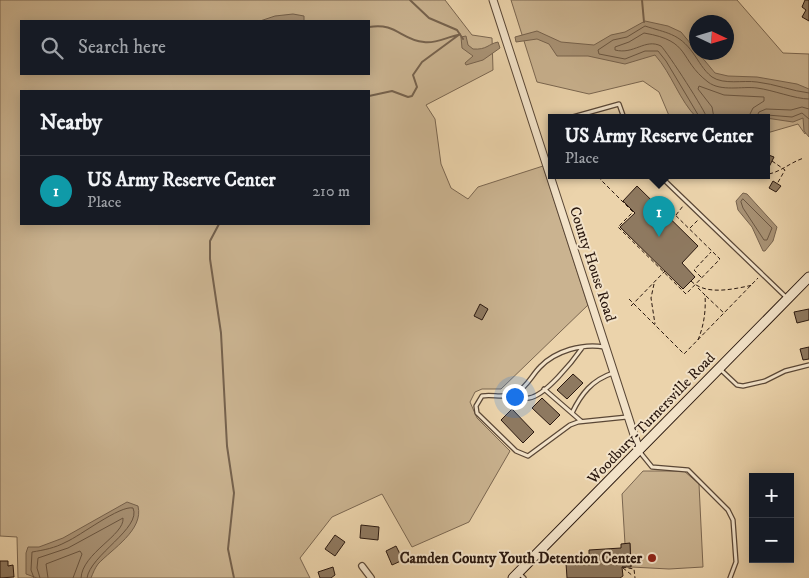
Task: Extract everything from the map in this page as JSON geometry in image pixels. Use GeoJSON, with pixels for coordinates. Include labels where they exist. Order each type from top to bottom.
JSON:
{"type":"FeatureCollection","features":[{"type":"Feature","properties":{"kind":"main road","name":"Woodbury-Turnersville Road"},"geometry":{"type":"LineString","coordinates":[[519,576],[718,368],[809,277]]}},
{"type":"Feature","properties":{"kind":"street","name":"County House Road"},"geometry":{"type":"LineString","coordinates":[[493,0],[548,167]]}},
{"type":"Feature","properties":{"kind":"street","name":"County House Road"},"geometry":{"type":"LineString","coordinates":[[552,179],[639,450]]}},
{"type":"Feature","properties":{"kind":"street"},"geometry":{"type":"LineString","coordinates":[[362,566],[370,578]]}},
{"type":"Feature","properties":{"kind":"lane"},"geometry":{"type":"LineString","coordinates":[[583,114],[619,104],[623,114]]}},
{"type":"Feature","properties":{"kind":"lane"},"geometry":{"type":"LineString","coordinates":[[663,179],[787,299]]}},
{"type":"Feature","properties":{"kind":"lane"},"geometry":{"type":"LineString","coordinates":[[504,396],[522,390],[540,366],[558,353],[593,345],[605,347]]}},
{"type":"Feature","properties":{"kind":"lane"},"geometry":{"type":"LineString","coordinates":[[583,348],[574,361],[544,389],[529,398],[482,396],[476,406],[477,414],[516,451],[524,456],[533,454],[564,428],[582,422],[628,417]]}},
{"type":"Feature","properties":{"kind":"lane"},"geometry":{"type":"LineString","coordinates":[[718,368],[737,385],[743,386],[765,382],[785,371],[809,365]]}},
{"type":"Feature","properties":{"kind":"lane"},"geometry":{"type":"LineString","coordinates":[[572,414],[589,386],[599,378],[613,372]]}},
{"type":"Feature","properties":{"kind":"lane"},"geometry":{"type":"LineString","coordinates":[[544,389],[582,422]]}},
{"type":"Feature","properties":{"kind":"lane"},"geometry":{"type":"LineString","coordinates":[[639,450],[652,466],[688,470],[728,510],[733,520],[736,562],[730,578]]}},
{"type":"Feature","properties":{"kind":"path"},"geometry":{"type":"LineString","coordinates":[[770,173],[785,169],[804,158]]}},
{"type":"Feature","properties":{"kind":"path"},"geometry":{"type":"LineString","coordinates":[[772,162],[785,169]]}},
{"type":"Feature","properties":{"kind":"path"},"geometry":{"type":"LineString","coordinates":[[777,184],[785,169]]}},
{"type":"Feature","properties":{"kind":"path"},"geometry":{"type":"LineString","coordinates":[[600,179],[633,212],[618,227],[686,294],[720,259],[663,203]]}},
{"type":"Feature","properties":{"kind":"path"},"geometry":{"type":"LineString","coordinates":[[676,216],[687,202]]}},
{"type":"Feature","properties":{"kind":"path"},"geometry":{"type":"LineString","coordinates":[[690,229],[702,216]]}},
{"type":"Feature","properties":{"kind":"path"},"geometry":{"type":"LineString","coordinates":[[701,278],[694,270],[712,251]]}},
{"type":"Feature","properties":{"kind":"path"},"geometry":{"type":"LineString","coordinates":[[631,306],[665,272]]}},
{"type":"Feature","properties":{"kind":"path"},"geometry":{"type":"LineString","coordinates":[[628,298],[684,354],[758,278]]}},
{"type":"Feature","properties":{"kind":"path"},"geometry":{"type":"LineString","coordinates":[[691,281],[724,314]]}},
{"type":"Feature","properties":{"kind":"path"},"geometry":{"type":"LineString","coordinates":[[654,283],[651,298],[655,325]]}},
{"type":"Feature","properties":{"kind":"path"},"geometry":{"type":"LineString","coordinates":[[697,288],[721,290],[752,285]]}},
{"type":"Feature","properties":{"kind":"path"},"geometry":{"type":"LineString","coordinates":[[697,340],[706,314],[706,295]]}},
{"type":"Feature","properties":{"kind":"path"},"geometry":{"type":"LineString","coordinates":[[622,567],[634,569],[635,578],[628,572],[622,567]]}},
{"type":"Feature","properties":{"kind":"shaded area"},"geometry":{"type":"Polygon","coordinates":[[[0,0],[445,0],[472,35],[492,38],[493,70],[426,105],[435,119],[441,164],[451,188],[468,199],[478,187],[543,166],[588,305],[501,389],[482,389],[475,392],[470,402],[477,418],[510,451],[469,522],[412,547],[382,494],[332,517],[300,558],[310,578],[18,578],[17,537],[0,536],[0,0]]]}},
{"type":"Feature","properties":{"kind":"shaded area"},"geometry":{"type":"Polygon","coordinates":[[[511,0],[737,0],[783,53],[809,54],[809,127],[805,134],[798,124],[770,132],[770,114],[668,114],[659,92],[643,81],[589,94],[537,82],[511,0]]]}},
{"type":"Feature","properties":{"kind":"shaded area"},"geometry":{"type":"Polygon","coordinates":[[[643,471],[684,471],[699,484],[703,567],[669,569],[631,567],[630,544],[625,544],[622,494],[643,471]]]}},
{"type":"Feature","properties":{"kind":"water"},"geometry":{"type":"Polygon","coordinates":[[[293,14],[304,16],[304,20],[263,20],[275,16],[293,14]]]}},
{"type":"Feature","properties":{"kind":"water"},"geometry":{"type":"Polygon","coordinates":[[[645,21],[668,26],[681,32],[689,42],[689,60],[704,60],[715,73],[728,76],[757,77],[797,84],[809,89],[809,137],[804,131],[803,118],[793,122],[770,119],[770,114],[694,114],[655,55],[625,64],[588,56],[557,56],[549,44],[537,39],[516,42],[515,37],[537,31],[561,42],[594,45],[611,35],[625,32],[645,21]]]}},
{"type":"Feature","properties":{"kind":"water"},"geometry":{"type":"Polygon","coordinates":[[[466,36],[468,45],[473,49],[481,49],[498,42],[500,48],[483,60],[466,65],[465,63],[473,56],[462,48],[461,37],[466,36]]]}},
{"type":"Feature","properties":{"kind":"water"},"geometry":{"type":"Polygon","coordinates":[[[743,193],[747,194],[777,227],[773,241],[765,251],[763,251],[752,227],[738,210],[736,201],[743,193]]]}},
{"type":"Feature","properties":{"kind":"water"},"geometry":{"type":"Polygon","coordinates":[[[127,502],[138,506],[139,515],[136,523],[132,531],[98,564],[91,578],[37,578],[26,574],[26,553],[28,547],[39,547],[63,538],[127,502]]]}},
{"type":"Feature","properties":{"kind":"building"},"geometry":{"type":"Polygon","coordinates":[[[805,0],[809,0],[809,21],[802,17],[806,10],[802,7],[805,0]]]}},
{"type":"Feature","properties":{"kind":"building"},"geometry":{"type":"Polygon","coordinates":[[[770,156],[774,157],[770,165],[770,156]]]}},
{"type":"Feature","properties":{"kind":"building"},"geometry":{"type":"Polygon","coordinates":[[[773,181],[781,186],[776,192],[769,188],[773,181]]]}},
{"type":"Feature","properties":{"kind":"building"},"geometry":{"type":"Polygon","coordinates":[[[637,186],[698,246],[682,263],[695,277],[683,289],[620,227],[635,213],[623,201],[637,186]]]}},
{"type":"Feature","properties":{"kind":"building"},"geometry":{"type":"Polygon","coordinates":[[[480,304],[488,309],[482,320],[474,316],[480,304]]]}},
{"type":"Feature","properties":{"kind":"building"},"geometry":{"type":"Polygon","coordinates":[[[809,309],[809,320],[797,323],[794,312],[809,309]]]}},
{"type":"Feature","properties":{"kind":"building"},"geometry":{"type":"Polygon","coordinates":[[[809,347],[809,359],[803,360],[800,349],[809,347]]]}},
{"type":"Feature","properties":{"kind":"building"},"geometry":{"type":"Polygon","coordinates":[[[573,374],[583,383],[567,399],[557,390],[573,374]]]}},
{"type":"Feature","properties":{"kind":"building"},"geometry":{"type":"Polygon","coordinates":[[[542,398],[560,415],[550,425],[532,408],[542,398]]]}},
{"type":"Feature","properties":{"kind":"building"},"geometry":{"type":"Polygon","coordinates":[[[512,409],[534,432],[523,443],[501,420],[512,409]]]}},
{"type":"Feature","properties":{"kind":"building"},"geometry":{"type":"Polygon","coordinates":[[[361,525],[379,527],[378,540],[360,538],[361,525]]]}},
{"type":"Feature","properties":{"kind":"building"},"geometry":{"type":"Polygon","coordinates":[[[335,535],[345,542],[335,556],[325,549],[335,535]]]}},
{"type":"Feature","properties":{"kind":"building"},"geometry":{"type":"Polygon","coordinates":[[[630,543],[631,567],[622,567],[623,576],[620,578],[567,578],[566,563],[582,562],[580,557],[589,556],[589,550],[621,548],[621,544],[630,543]]]}},
{"type":"Feature","properties":{"kind":"building"},"geometry":{"type":"Polygon","coordinates":[[[396,546],[403,560],[392,565],[386,551],[396,546]]]}},
{"type":"Feature","properties":{"kind":"building"},"geometry":{"type":"Polygon","coordinates":[[[0,561],[8,561],[8,566],[13,565],[14,577],[0,578],[0,561]]]}},
{"type":"Feature","properties":{"kind":"building"},"geometry":{"type":"Polygon","coordinates":[[[333,567],[335,575],[331,578],[320,578],[318,572],[333,567]]]}},
{"type":"Feature","properties":{"kind":"waterway"},"geometry":{"type":"LineString","coordinates":[[410,0],[429,18],[457,30],[463,39]]}},
{"type":"Feature","properties":{"kind":"waterway"},"geometry":{"type":"LineString","coordinates":[[642,0],[644,22]]}},
{"type":"Feature","properties":{"kind":"waterway"},"geometry":{"type":"LineString","coordinates":[[370,27],[386,27],[416,41],[424,42],[437,41],[458,35]]}},
{"type":"Feature","properties":{"kind":"waterway"},"geometry":{"type":"LineString","coordinates":[[370,96],[392,91],[408,97],[412,96],[417,87],[413,75],[422,62],[460,34]]}},
{"type":"Feature","properties":{"kind":"waterway"},"geometry":{"type":"LineString","coordinates":[[218,225],[210,241],[210,259],[221,333],[227,446],[234,493],[228,549],[234,578]]}},
{"type":"Feature","properties":{"kind":"place","name":"US Army Reserve Center"},"geometry":{"type":"Point","coordinates":[659,237]}},
{"type":"Feature","properties":{"kind":"place","name":"Camden County Youth Detention Center"},"geometry":{"type":"Point","coordinates":[652,558]}}]}
